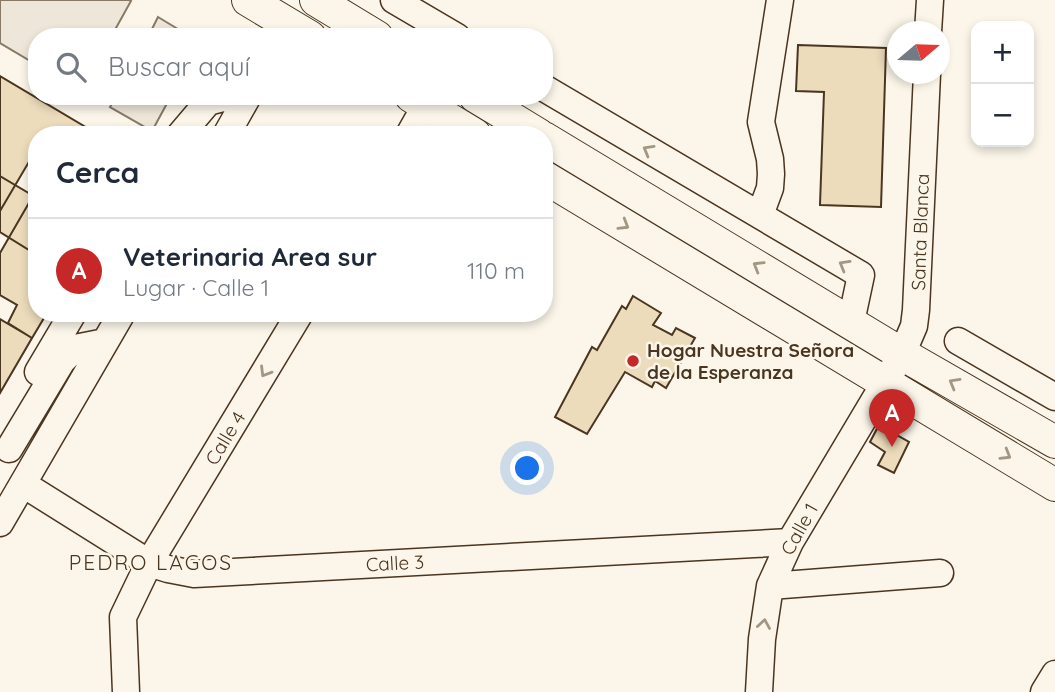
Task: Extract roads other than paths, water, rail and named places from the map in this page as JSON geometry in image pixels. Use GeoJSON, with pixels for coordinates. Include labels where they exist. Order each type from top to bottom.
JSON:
{"type":"FeatureCollection","features":[{"type":"Feature","properties":{"kind":"main road"},"geometry":{"type":"LineString","coordinates":[[248,0],[297,25]]}},
{"type":"Feature","properties":{"kind":"main road"},"geometry":{"type":"LineString","coordinates":[[316,0],[362,28]]}},
{"type":"Feature","properties":{"kind":"main road"},"geometry":{"type":"LineString","coordinates":[[425,105],[460,126]]}},
{"type":"Feature","properties":{"kind":"main road"},"geometry":{"type":"LineString","coordinates":[[490,105],[524,126]]}},
{"type":"Feature","properties":{"kind":"main road"},"geometry":{"type":"LineString","coordinates":[[553,143],[902,354],[1055,442]]}},
{"type":"Feature","properties":{"kind":"main road"},"geometry":{"type":"LineString","coordinates":[[553,182],[1055,485]]}},
{"type":"Feature","properties":{"kind":"street"},"geometry":{"type":"LineString","coordinates":[[394,0],[442,28]]}},
{"type":"Feature","properties":{"kind":"street"},"geometry":{"type":"LineString","coordinates":[[760,215],[770,188],[771,174],[761,122],[780,0]]}},
{"type":"Feature","properties":{"kind":"street"},"geometry":{"type":"LineString","coordinates":[[929,21],[930,0]]}},
{"type":"Feature","properties":{"kind":"street","name":"Santa Blanca"},"geometry":{"type":"LineString","coordinates":[[884,382],[902,354],[914,326],[927,84]]}},
{"type":"Feature","properties":{"kind":"street"},"geometry":{"type":"LineString","coordinates":[[553,93],[861,275],[851,322]]}},
{"type":"Feature","properties":{"kind":"street"},"geometry":{"type":"LineString","coordinates":[[188,126],[205,105]]}},
{"type":"Feature","properties":{"kind":"street"},"geometry":{"type":"LineString","coordinates":[[231,126],[243,105]]}},
{"type":"Feature","properties":{"kind":"street"},"geometry":{"type":"LineString","coordinates":[[411,126],[417,105]]}},
{"type":"Feature","properties":{"kind":"street"},"geometry":{"type":"LineString","coordinates":[[4,441],[68,322]]}},
{"type":"Feature","properties":{"kind":"street"},"geometry":{"type":"LineString","coordinates":[[0,523],[117,322]]}},
{"type":"Feature","properties":{"kind":"street","name":"Calle 4"},"geometry":{"type":"LineString","coordinates":[[126,692],[123,617],[149,563],[295,322]]}},
{"type":"Feature","properties":{"kind":"street"},"geometry":{"type":"LineString","coordinates":[[958,341],[1055,397]]}},
{"type":"Feature","properties":{"kind":"street"},"geometry":{"type":"LineString","coordinates":[[4,441],[62,361],[75,348],[106,342]]}},
{"type":"Feature","properties":{"kind":"street"},"geometry":{"type":"LineString","coordinates":[[996,407],[1028,381]]}},
{"type":"Feature","properties":{"kind":"street","name":"Calle 1"},"geometry":{"type":"LineString","coordinates":[[759,692],[762,639],[770,586],[790,542],[884,382]]}},
{"type":"Feature","properties":{"kind":"street","name":"Calle 3"},"geometry":{"type":"LineString","coordinates":[[23,484],[149,563],[194,573],[790,542]]}},
{"type":"Feature","properties":{"kind":"street"},"geometry":{"type":"LineString","coordinates":[[770,586],[940,573]]}},
{"type":"Feature","properties":{"kind":"street"},"geometry":{"type":"LineString","coordinates":[[1044,692],[1055,674]]}},
{"type":"Feature","properties":{"kind":"place","name":"Hogar Nuestra Señora de la Esperanza"},"geometry":{"type":"Point","coordinates":[633,361]}},
{"type":"Feature","properties":{"kind":"place","name":"Veterinaria Area sur"},"geometry":{"type":"Point","coordinates":[892,447]}},
{"type":"Feature","properties":{"kind":"district","name":"PEDRO LAGOS"},"geometry":{"type":"Point","coordinates":[151,563]}}]}
